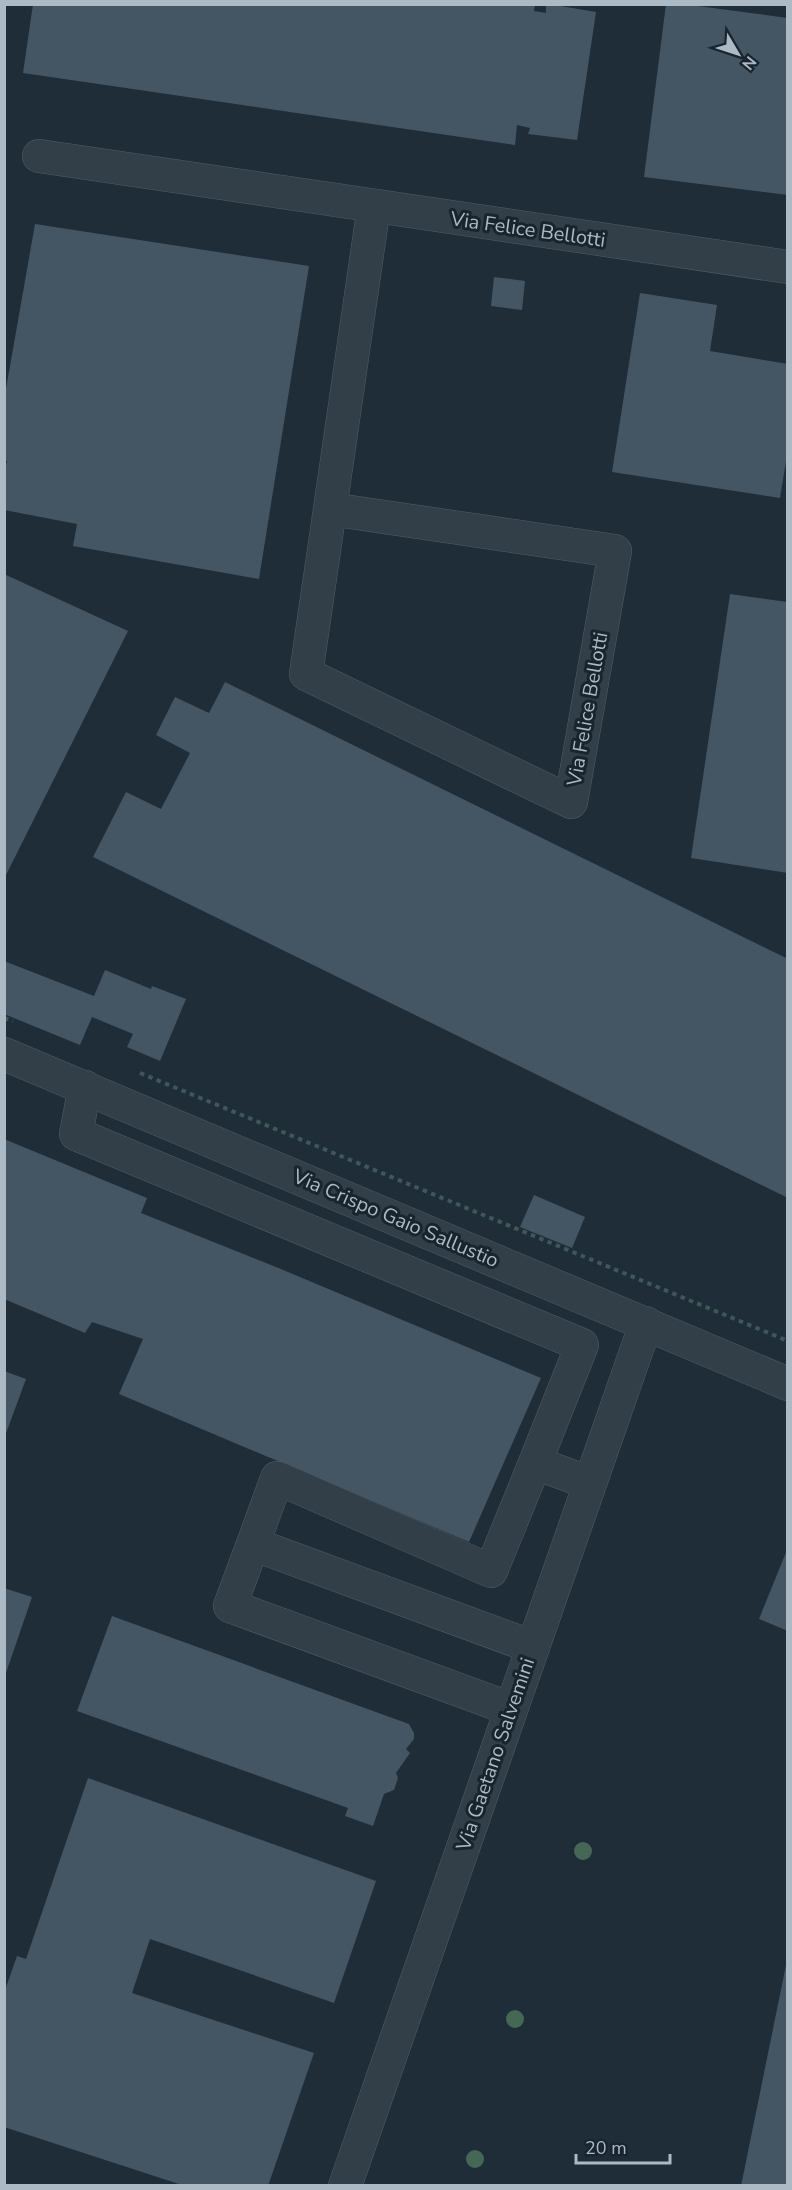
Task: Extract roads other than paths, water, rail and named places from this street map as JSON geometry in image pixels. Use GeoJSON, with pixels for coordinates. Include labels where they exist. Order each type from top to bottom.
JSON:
{"type":"FeatureCollection","features":[{"type":"Feature","properties":{"kind":"street","name":"Via Felice Bellotti"},"geometry":{"type":"LineString","coordinates":[[39,156],[788,267]]}},
{"type":"Feature","properties":{"kind":"street","name":"Via Felice Bellotti"},"geometry":{"type":"LineString","coordinates":[[330,509],[615,551],[571,802],[306,674],[374,206]]}},
{"type":"Feature","properties":{"kind":"street","name":"Via Crispo Gaio Sallustio"},"geometry":{"type":"LineString","coordinates":[[4,1054],[788,1384]]}},
{"type":"Feature","properties":{"kind":"street"},"geometry":{"type":"LineString","coordinates":[[85,1087],[76,1134],[582,1345],[491,1572],[278,1478],[230,1606],[511,1709]]}},
{"type":"Feature","properties":{"kind":"street","name":"Via Gaetano Salvemini"},"geometry":{"type":"LineString","coordinates":[[345,2186],[646,1323]]}},
{"type":"Feature","properties":{"kind":"street"},"geometry":{"type":"LineString","coordinates":[[535,1464],[590,1483]]}},
{"type":"Feature","properties":{"kind":"street"},"geometry":{"type":"LineString","coordinates":[[253,1544],[533,1647]]}}]}
